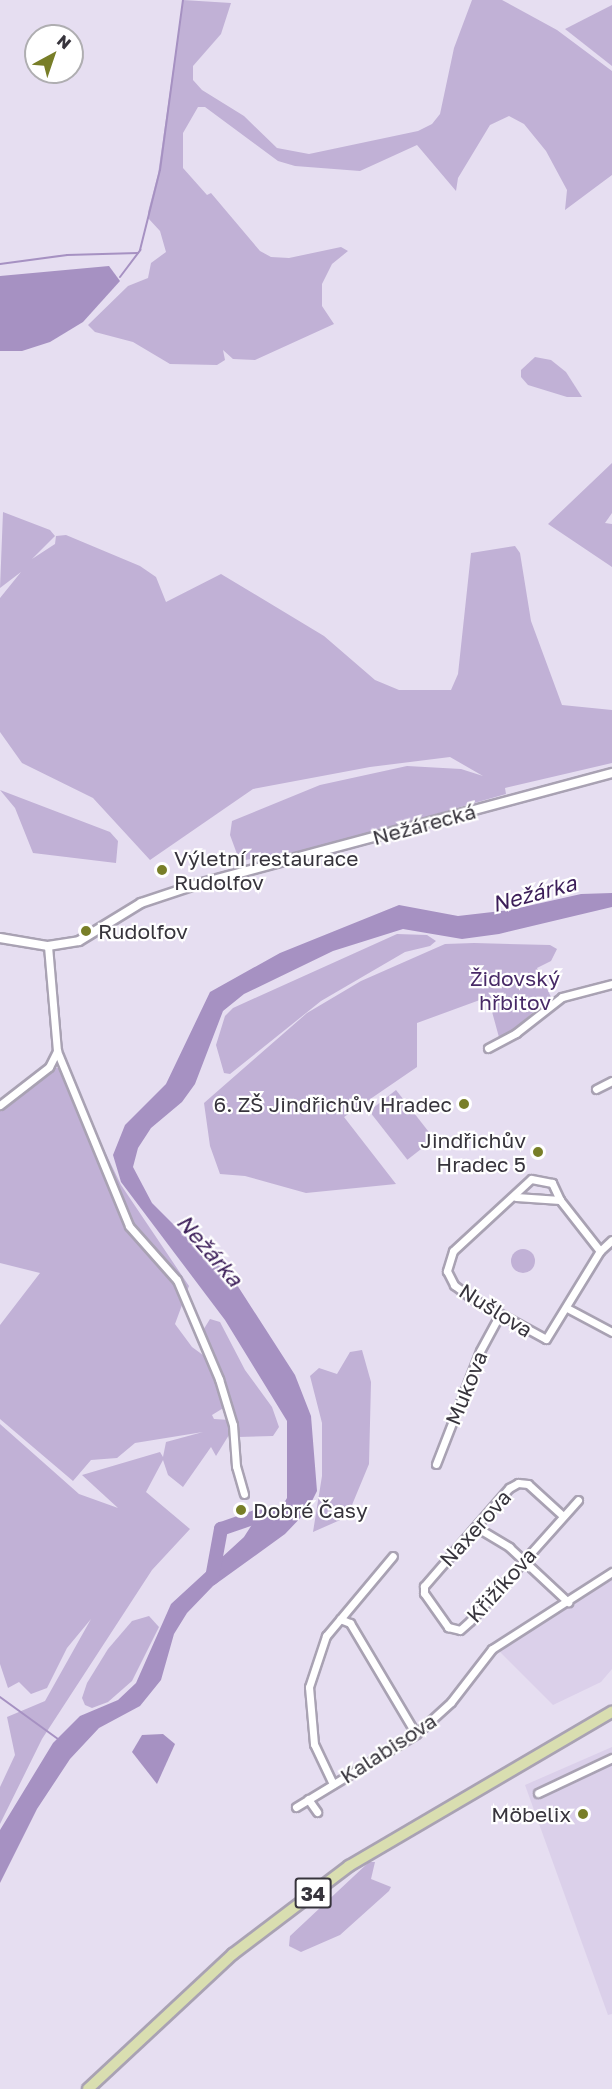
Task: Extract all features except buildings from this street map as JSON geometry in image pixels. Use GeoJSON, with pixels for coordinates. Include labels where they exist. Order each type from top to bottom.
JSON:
{"type":"FeatureCollection","features":[{"type":"Feature","properties":{"kind":"main road","name":"34"},"geometry":{"type":"LineString","coordinates":[[88,2089],[233,1954],[349,1866],[471,1791],[612,1712]]}},
{"type":"Feature","properties":{"kind":"main road","name":"34"},"geometry":{"type":"LineString","coordinates":[[567,1738],[612,1719]]}},
{"type":"Feature","properties":{"kind":"street","name":"Nežárecká"},"geometry":{"type":"LineString","coordinates":[[0,938],[48,946],[79,940],[141,903],[198,884],[612,773]]}},
{"type":"Feature","properties":{"kind":"street"},"geometry":{"type":"LineString","coordinates":[[48,946],[57,1051],[129,1226],[177,1280],[219,1379],[233,1425],[236,1466],[244,1494]]}},
{"type":"Feature","properties":{"kind":"street"},"geometry":{"type":"LineString","coordinates":[[488,1048],[516,1033],[562,997],[612,984]]}},
{"type":"Feature","properties":{"kind":"street"},"geometry":{"type":"LineString","coordinates":[[0,1105],[49,1067],[57,1051]]}},
{"type":"Feature","properties":{"kind":"street"},"geometry":{"type":"LineString","coordinates":[[596,1089],[612,1081]]}},
{"type":"Feature","properties":{"kind":"street","name":"Nušlova"},"geometry":{"type":"LineString","coordinates":[[560,1200],[552,1184],[539,1179],[527,1182],[516,1197],[453,1251],[447,1265],[454,1286],[546,1339],[567,1308]]}},
{"type":"Feature","properties":{"kind":"street"},"geometry":{"type":"LineString","coordinates":[[516,1197],[560,1200],[600,1251]]}},
{"type":"Feature","properties":{"kind":"street"},"geometry":{"type":"LineString","coordinates":[[612,1240],[600,1251],[567,1308],[612,1332]]}},
{"type":"Feature","properties":{"kind":"street","name":"Mukova"},"geometry":{"type":"LineString","coordinates":[[436,1464],[480,1351],[500,1314]]}},
{"type":"Feature","properties":{"kind":"street","name":"Naxerova"},"geometry":{"type":"LineString","coordinates":[[423,1593],[426,1582],[518,1483],[528,1484],[563,1516]]}},
{"type":"Feature","properties":{"kind":"street","name":"Křižíkova"},"geometry":{"type":"LineString","coordinates":[[423,1593],[448,1627],[460,1630],[578,1500]]}},
{"type":"Feature","properties":{"kind":"street"},"geometry":{"type":"LineString","coordinates":[[476,1527],[523,1561],[568,1602],[612,1572]]}},
{"type":"Feature","properties":{"kind":"street"},"geometry":{"type":"LineString","coordinates":[[333,1784],[314,1744],[309,1687],[326,1636],[393,1556]]}},
{"type":"Feature","properties":{"kind":"street","name":"Kalabisova"},"geometry":{"type":"LineString","coordinates":[[296,1807],[416,1734],[451,1702],[492,1649],[568,1602]]}},
{"type":"Feature","properties":{"kind":"street"},"geometry":{"type":"LineString","coordinates":[[340,1619],[350,1623],[416,1734]]}},
{"type":"Feature","properties":{"kind":"street"},"geometry":{"type":"LineString","coordinates":[[538,1793],[612,1758]]}},
{"type":"Feature","properties":{"kind":"street"},"geometry":{"type":"LineString","coordinates":[[308,1799],[317,1812]]}},
{"type":"Feature","properties":{"kind":"shaded area"},"geometry":{"type":"Polygon","coordinates":[[[109,266],[120,281],[83,322],[50,342],[22,351],[0,351],[0,276],[109,266]]]}},
{"type":"Feature","properties":{"kind":"shaded area"},"geometry":{"type":"Polygon","coordinates":[[[612,893],[612,907],[499,934],[462,939],[403,929],[333,951],[244,994],[223,1011],[195,1084],[182,1102],[151,1128],[138,1148],[133,1167],[152,1203],[199,1250],[230,1274],[295,1375],[311,1416],[317,1491],[307,1511],[285,1534],[213,1586],[187,1613],[174,1634],[161,1680],[140,1706],[99,1728],[70,1759],[37,1809],[0,1883],[0,1830],[53,1743],[80,1716],[118,1700],[136,1683],[171,1604],[244,1537],[260,1512],[281,1508],[287,1498],[287,1421],[225,1320],[121,1182],[113,1155],[125,1125],[166,1084],[210,992],[280,953],[399,905],[458,916],[510,910],[581,894],[612,893]]]}},
{"type":"Feature","properties":{"kind":"shaded area"},"geometry":{"type":"Polygon","coordinates":[[[612,1580],[612,1669],[601,1682],[553,1705],[498,1650],[612,1580]]]}},
{"type":"Feature","properties":{"kind":"shaded area"},"geometry":{"type":"Polygon","coordinates":[[[163,1734],[175,1744],[157,1784],[132,1752],[142,1735],[163,1734]]]}},
{"type":"Feature","properties":{"kind":"shaded area"},"geometry":{"type":"Polygon","coordinates":[[[612,1747],[612,2014],[608,2015],[525,1785],[612,1747]]]}},
{"type":"Feature","properties":{"kind":"green space"},"geometry":{"type":"Polygon","coordinates":[[[183,0],[231,3],[221,34],[193,66],[193,80],[202,90],[244,116],[277,148],[309,154],[418,131],[432,124],[440,114],[454,48],[472,0],[502,0],[557,30],[612,71],[612,175],[565,210],[567,190],[546,151],[524,124],[509,116],[490,125],[458,178],[456,191],[417,145],[360,171],[295,166],[278,161],[205,107],[198,107],[183,133],[183,168],[207,195],[211,193],[260,251],[271,257],[289,258],[341,247],[348,251],[332,264],[322,284],[322,306],[334,324],[255,360],[233,359],[223,350],[225,360],[217,365],[170,364],[133,342],[95,332],[88,325],[128,286],[148,278],[151,263],[166,252],[160,231],[148,218],[148,212],[158,174],[183,0]]]}},
{"type":"Feature","properties":{"kind":"green space"},"geometry":{"type":"Polygon","coordinates":[[[612,5],[612,66],[565,29],[612,5]]]}},
{"type":"Feature","properties":{"kind":"green space"},"geometry":{"type":"Polygon","coordinates":[[[535,357],[551,360],[566,372],[582,397],[567,397],[528,385],[521,377],[521,370],[535,357]]]}},
{"type":"Feature","properties":{"kind":"green space"},"geometry":{"type":"Polygon","coordinates":[[[612,463],[612,513],[605,523],[612,524],[612,567],[548,524],[612,463]]]}},
{"type":"Feature","properties":{"kind":"green space"},"geometry":{"type":"Polygon","coordinates":[[[3,512],[50,530],[55,536],[32,559],[55,544],[56,536],[66,535],[140,566],[156,577],[166,602],[221,574],[324,636],[375,680],[399,690],[451,690],[458,674],[471,553],[515,546],[520,553],[531,621],[562,705],[612,710],[612,763],[505,788],[506,794],[309,850],[245,860],[237,854],[230,835],[232,821],[320,785],[407,766],[461,769],[483,776],[450,757],[370,767],[253,789],[150,860],[93,798],[22,763],[0,732],[0,598],[21,572],[0,588],[3,512]]]}},
{"type":"Feature","properties":{"kind":"green space"},"geometry":{"type":"Polygon","coordinates":[[[0,790],[110,832],[118,841],[116,863],[33,853],[15,808],[0,790]]]}},
{"type":"Feature","properties":{"kind":"green space"},"geometry":{"type":"Polygon","coordinates":[[[397,934],[427,935],[436,941],[430,946],[405,952],[321,1001],[230,1074],[224,1073],[216,1045],[225,1016],[233,1008],[397,934]]]}},
{"type":"Feature","properties":{"kind":"green space","name":"Židovský hřbitov"},"geometry":{"type":"Polygon","coordinates":[[[445,944],[550,945],[557,949],[551,961],[537,968],[551,997],[500,1041],[488,997],[417,1023],[417,1067],[344,1117],[396,1184],[306,1193],[245,1176],[220,1174],[210,1146],[204,1103],[307,1013],[361,981],[445,944]]]}},
{"type":"Feature","properties":{"kind":"green space"},"geometry":{"type":"Polygon","coordinates":[[[49,1067],[65,1069],[121,1185],[189,1286],[175,1324],[192,1347],[207,1358],[225,1407],[212,1415],[214,1419],[230,1420],[232,1430],[216,1456],[211,1447],[183,1487],[168,1475],[163,1460],[146,1492],[190,1529],[152,1570],[42,1739],[0,1824],[0,1787],[15,1755],[7,1717],[45,1701],[91,1619],[67,1648],[47,1688],[31,1694],[19,1682],[8,1688],[0,1664],[0,1424],[79,1494],[118,1508],[82,1475],[160,1452],[163,1457],[166,1442],[203,1432],[135,1443],[117,1458],[91,1460],[73,1481],[0,1419],[0,1325],[40,1273],[0,1263],[0,1105],[49,1067]]]}},
{"type":"Feature","properties":{"kind":"green space"},"geometry":{"type":"Polygon","coordinates":[[[396,1090],[434,1139],[407,1160],[369,1111],[396,1090]]]}},
{"type":"Feature","properties":{"kind":"green space"},"geometry":{"type":"Polygon","coordinates":[[[523,1249],[531,1253],[535,1261],[531,1269],[523,1273],[515,1269],[511,1261],[515,1253],[523,1249]]]}},
{"type":"Feature","properties":{"kind":"green space"},"geometry":{"type":"Polygon","coordinates":[[[210,1319],[220,1322],[245,1370],[272,1407],[279,1427],[273,1436],[238,1437],[225,1384],[202,1332],[210,1319]]]}},
{"type":"Feature","properties":{"kind":"green space"},"geometry":{"type":"Polygon","coordinates":[[[362,1350],[371,1382],[369,1464],[347,1517],[313,1532],[322,1476],[322,1423],[310,1376],[319,1368],[337,1374],[350,1352],[362,1350]]]}},
{"type":"Feature","properties":{"kind":"green space"},"geometry":{"type":"Polygon","coordinates":[[[149,1616],[159,1627],[132,1681],[108,1702],[92,1708],[85,1705],[82,1698],[87,1683],[108,1649],[132,1621],[149,1616]]]}},
{"type":"Feature","properties":{"kind":"green space"},"geometry":{"type":"Polygon","coordinates":[[[369,1862],[375,1862],[371,1879],[391,1887],[389,1891],[340,1935],[301,1952],[289,1946],[290,1936],[369,1862]]]}},
{"type":"Feature","properties":{"kind":"waterway"},"geometry":{"type":"LineString","coordinates":[[120,277],[140,250],[160,170],[183,0]]}},
{"type":"Feature","properties":{"kind":"waterway"},"geometry":{"type":"LineString","coordinates":[[0,264],[67,255],[138,253]]}},
{"type":"Feature","properties":{"kind":"waterway"},"geometry":{"type":"LineString","coordinates":[[212,1578],[221,1529],[256,1517],[275,1516]]}},
{"type":"Feature","properties":{"kind":"waterway"},"geometry":{"type":"LineString","coordinates":[[0,1697],[58,1739]]}},
{"type":"Feature","properties":{"kind":"place","name":"Výletní restaurace Rudolfov"},"geometry":{"type":"Point","coordinates":[162,870]}},
{"type":"Feature","properties":{"kind":"place","name":"Rudolfov"},"geometry":{"type":"Point","coordinates":[86,931]}},
{"type":"Feature","properties":{"kind":"place","name":"6. ZŠ Jindřichův Hradec"},"geometry":{"type":"Point","coordinates":[464,1104]}},
{"type":"Feature","properties":{"kind":"place","name":"Jindřichův Hradec 5"},"geometry":{"type":"Point","coordinates":[538,1152]}},
{"type":"Feature","properties":{"kind":"place","name":"Dobré Časy"},"geometry":{"type":"Point","coordinates":[241,1510]}},
{"type":"Feature","properties":{"kind":"place","name":"Möbelix"},"geometry":{"type":"Point","coordinates":[583,1814]}},
{"type":"Feature","properties":{"kind":"water label","name":"Nežárka"},"geometry":{"type":"Point","coordinates":[534,893]}},
{"type":"Feature","properties":{"kind":"water label","name":"Nežárka"},"geometry":{"type":"Point","coordinates":[210,1250]}}]}
